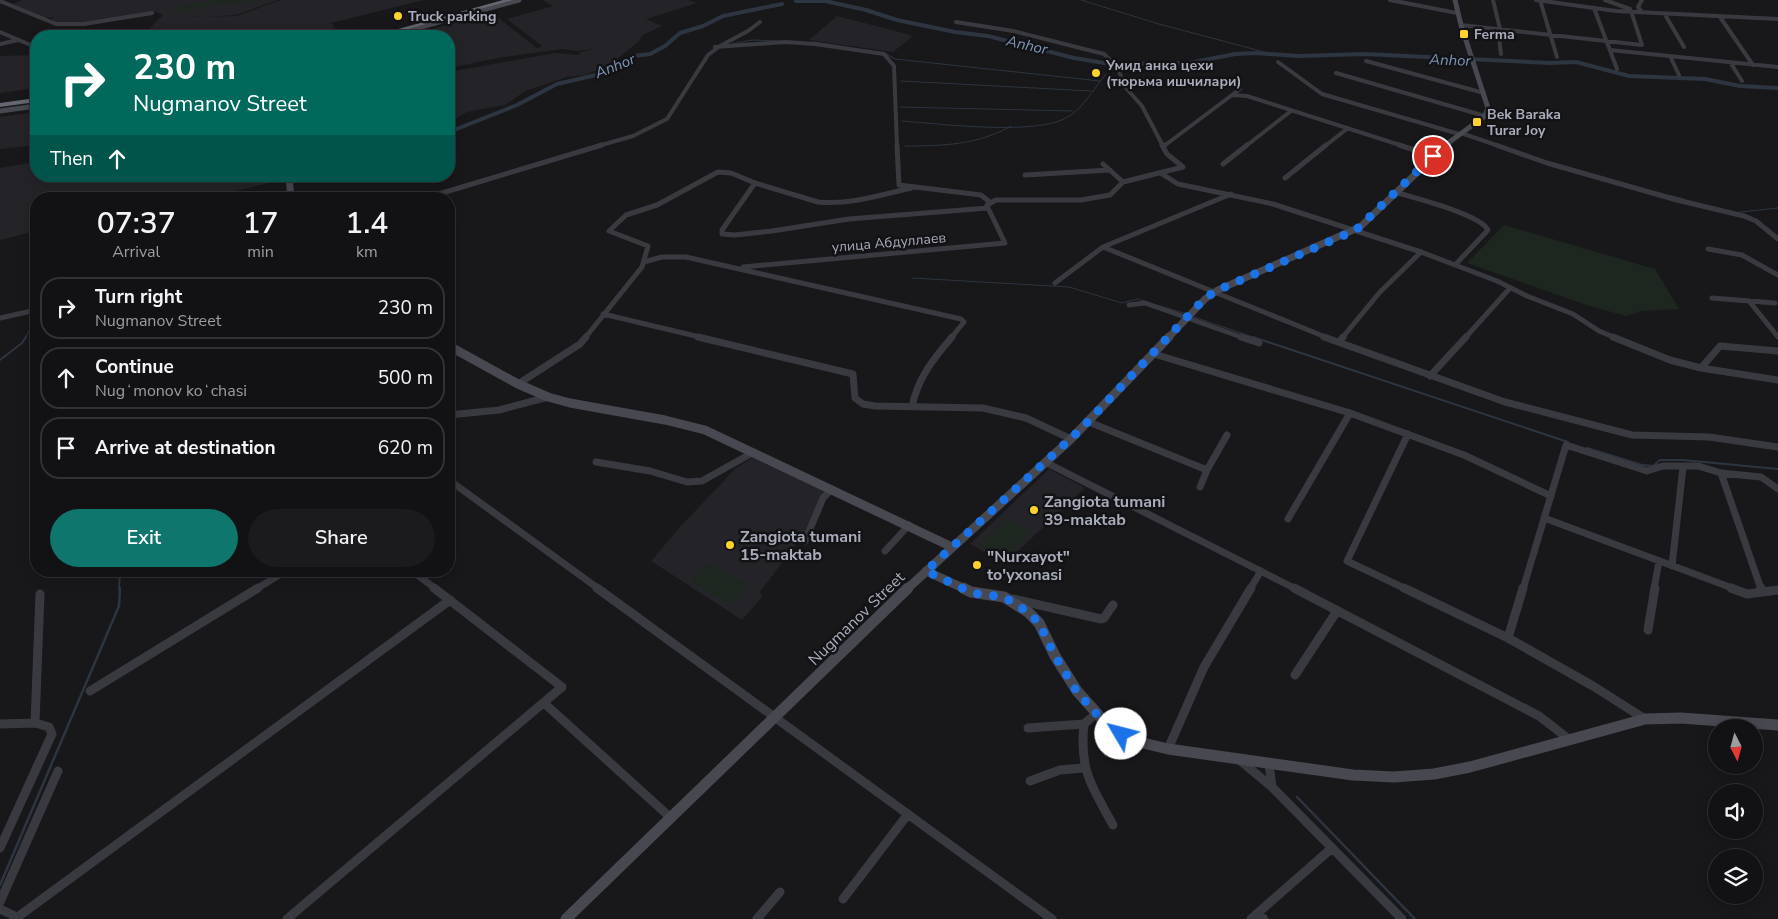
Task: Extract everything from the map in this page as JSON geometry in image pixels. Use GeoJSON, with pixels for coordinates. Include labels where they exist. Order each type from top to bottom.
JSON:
{"type":"FeatureCollection","features":[{"type":"Feature","properties":{"kind":"highway"},"geometry":{"type":"LineString","coordinates":[[398,30],[503,2]]}},
{"type":"Feature","properties":{"kind":"highway"},"geometry":{"type":"LineString","coordinates":[[392,30],[503,2]]}},
{"type":"Feature","properties":{"kind":"highway"},"geometry":{"type":"LineString","coordinates":[[439,19],[447,20]]}},
{"type":"Feature","properties":{"kind":"highway"},"geometry":{"type":"LineString","coordinates":[[0,108],[30,104]]}},
{"type":"Feature","properties":{"kind":"main road"},"geometry":{"type":"LineString","coordinates":[[410,30],[503,2],[519,0]]}},
{"type":"Feature","properties":{"kind":"main road"},"geometry":{"type":"LineString","coordinates":[[1189,315],[1212,293],[1356,230],[1433,156],[1485,116],[1488,106],[1457,13],[1455,0]]}},
{"type":"Feature","properties":{"kind":"main road","name":"Nugmanov Street"},"geometry":{"type":"LineString","coordinates":[[566,919],[926,571],[1089,422],[1189,315]]}},
{"type":"Feature","properties":{"kind":"main road"},"geometry":{"type":"LineString","coordinates":[[455,349],[518,384],[548,397],[690,425],[713,434],[909,524],[952,547]]}},
{"type":"Feature","properties":{"kind":"main road"},"geometry":{"type":"LineString","coordinates":[[926,571],[978,594],[1004,597],[1036,619],[1069,680],[1096,714],[1108,725],[1128,737],[1143,744],[1168,749],[1363,776],[1414,776],[1470,767],[1645,720],[1681,718],[1778,725]]}},
{"type":"Feature","properties":{"kind":"street"},"geometry":{"type":"LineString","coordinates":[[1390,0],[1457,13]]}},
{"type":"Feature","properties":{"kind":"street"},"geometry":{"type":"LineString","coordinates":[[1493,0],[1500,29],[1498,30],[1501,54]]}},
{"type":"Feature","properties":{"kind":"street"},"geometry":{"type":"LineString","coordinates":[[1536,0],[1632,11],[1778,19]]}},
{"type":"Feature","properties":{"kind":"street"},"geometry":{"type":"LineString","coordinates":[[1540,0],[1557,58]]}},
{"type":"Feature","properties":{"kind":"street"},"geometry":{"type":"LineString","coordinates":[[1605,0],[1632,11]]}},
{"type":"Feature","properties":{"kind":"street"},"geometry":{"type":"LineString","coordinates":[[1641,11],[1638,7],[1642,0]]}},
{"type":"Feature","properties":{"kind":"street"},"geometry":{"type":"LineString","coordinates":[[0,2],[56,24],[110,22],[152,13]]}},
{"type":"Feature","properties":{"kind":"street"},"geometry":{"type":"LineString","coordinates":[[1594,8],[1617,69]]}},
{"type":"Feature","properties":{"kind":"street"},"geometry":{"type":"LineString","coordinates":[[1461,25],[1642,45],[1632,11]]}},
{"type":"Feature","properties":{"kind":"street"},"geometry":{"type":"LineString","coordinates":[[1664,13],[1684,47]]}},
{"type":"Feature","properties":{"kind":"street"},"geometry":{"type":"LineString","coordinates":[[1720,16],[1753,65]]}},
{"type":"Feature","properties":{"kind":"street"},"geometry":{"type":"LineString","coordinates":[[1773,19],[1778,26]]}},
{"type":"Feature","properties":{"kind":"street"},"geometry":{"type":"LineString","coordinates":[[445,192],[633,136],[667,119],[715,47],[752,30],[760,22]]}},
{"type":"Feature","properties":{"kind":"street"},"geometry":{"type":"LineString","coordinates":[[755,183],[722,230],[722,234],[735,235],[772,231],[849,219],[928,214],[989,206],[996,200],[1081,200],[1110,195],[1123,182],[1183,168],[1167,154],[1142,106],[1126,88],[1117,67],[1104,54],[1032,36],[956,22]]}},
{"type":"Feature","properties":{"kind":"street"},"geometry":{"type":"LineString","coordinates":[[0,32],[30,45]]}},
{"type":"Feature","properties":{"kind":"street"},"geometry":{"type":"LineString","coordinates":[[0,44],[18,40]]}},
{"type":"Feature","properties":{"kind":"street"},"geometry":{"type":"LineString","coordinates":[[715,47],[785,42],[814,44],[884,54],[894,66],[899,185],[911,188],[982,195],[989,206]]}},
{"type":"Feature","properties":{"kind":"street"},"geometry":{"type":"LineString","coordinates":[[1610,50],[1778,67]]}},
{"type":"Feature","properties":{"kind":"street"},"geometry":{"type":"LineString","coordinates":[[1670,56],[1679,74]]}},
{"type":"Feature","properties":{"kind":"street"},"geometry":{"type":"LineString","coordinates":[[1366,61],[1484,93]]}},
{"type":"Feature","properties":{"kind":"street"},"geometry":{"type":"LineString","coordinates":[[1278,62],[1322,94],[1460,134],[1547,163],[1677,200],[1747,217],[1756,221],[1778,239]]}},
{"type":"Feature","properties":{"kind":"street"},"geometry":{"type":"LineString","coordinates":[[1730,62],[1742,81]]}},
{"type":"Feature","properties":{"kind":"street"},"geometry":{"type":"LineString","coordinates":[[1336,74],[1485,116]]}},
{"type":"Feature","properties":{"kind":"street"},"geometry":{"type":"LineString","coordinates":[[1163,147],[1240,89]]}},
{"type":"Feature","properties":{"kind":"street"},"geometry":{"type":"LineString","coordinates":[[1232,95],[1247,96],[1433,156]]}},
{"type":"Feature","properties":{"kind":"street"},"geometry":{"type":"LineString","coordinates":[[1222,164],[1291,111]]}},
{"type":"Feature","properties":{"kind":"street"},"geometry":{"type":"LineString","coordinates":[[1285,178],[1348,128]]}},
{"type":"Feature","properties":{"kind":"street"},"geometry":{"type":"LineString","coordinates":[[1103,164],[1123,182]]}},
{"type":"Feature","properties":{"kind":"street"},"geometry":{"type":"LineString","coordinates":[[1025,175],[1110,170]]}},
{"type":"Feature","properties":{"kind":"street"},"geometry":{"type":"LineString","coordinates":[[518,384],[580,344],[642,267],[648,246],[609,230],[625,216],[657,205],[718,172],[731,173],[755,183],[828,203],[862,200],[911,188]]}},
{"type":"Feature","properties":{"kind":"street"},"geometry":{"type":"LineString","coordinates":[[1162,174],[1178,184],[1232,194],[1356,230],[1455,264],[1573,314],[1599,331],[1670,360],[1700,368],[1778,380]]}},
{"type":"Feature","properties":{"kind":"street"},"geometry":{"type":"LineString","coordinates":[[1395,192],[1474,217],[1488,227],[1488,230],[1455,264]]}},
{"type":"Feature","properties":{"kind":"street"},"geometry":{"type":"LineString","coordinates":[[1054,283],[1103,247],[1232,194]]}},
{"type":"Feature","properties":{"kind":"street","name":"улица Абдуллаев"},"geometry":{"type":"LineString","coordinates":[[735,267],[1005,243],[989,206]]}},
{"type":"Feature","properties":{"kind":"street"},"geometry":{"type":"LineString","coordinates":[[1103,247],[1212,293],[1338,342],[1505,402],[1632,434],[1709,438],[1778,447]]}},
{"type":"Feature","properties":{"kind":"street"},"geometry":{"type":"LineString","coordinates":[[1708,249],[1742,255],[1778,275]]}},
{"type":"Feature","properties":{"kind":"street"},"geometry":{"type":"LineString","coordinates":[[1338,342],[1380,292],[1421,252]]}},
{"type":"Feature","properties":{"kind":"street"},"geometry":{"type":"LineString","coordinates":[[644,262],[662,257],[677,256],[735,267],[962,318],[964,322],[928,368],[913,395],[912,407]]}},
{"type":"Feature","properties":{"kind":"street"},"geometry":{"type":"LineString","coordinates":[[1430,376],[1510,288]]}},
{"type":"Feature","properties":{"kind":"street"},"geometry":{"type":"LineString","coordinates":[[1712,298],[1775,303]]}},
{"type":"Feature","properties":{"kind":"street"},"geometry":{"type":"LineString","coordinates":[[1749,300],[1778,337]]}},
{"type":"Feature","properties":{"kind":"street"},"geometry":{"type":"LineString","coordinates":[[1129,305],[1145,303],[1189,315],[1259,343]]}},
{"type":"Feature","properties":{"kind":"street"},"geometry":{"type":"LineString","coordinates":[[0,318],[30,311]]}},
{"type":"Feature","properties":{"kind":"street"},"geometry":{"type":"LineString","coordinates":[[603,314],[848,372],[853,375],[854,396],[859,402],[875,406],[983,408],[1026,418],[1071,439]]}},
{"type":"Feature","properties":{"kind":"street"},"geometry":{"type":"LineString","coordinates":[[1700,368],[1720,346],[1778,351]]}},
{"type":"Feature","properties":{"kind":"street"},"geometry":{"type":"LineString","coordinates":[[1154,354],[1350,413],[1464,455],[1551,496]]}},
{"type":"Feature","properties":{"kind":"street"},"geometry":{"type":"LineString","coordinates":[[455,415],[490,412],[533,403],[548,397]]}},
{"type":"Feature","properties":{"kind":"street"},"geometry":{"type":"LineString","coordinates":[[1288,518],[1350,413]]}},
{"type":"Feature","properties":{"kind":"street"},"geometry":{"type":"LineString","coordinates":[[1089,422],[1207,470]]}},
{"type":"Feature","properties":{"kind":"street"},"geometry":{"type":"LineString","coordinates":[[1408,434],[1347,562],[1508,638],[1593,686],[1645,720]]}},
{"type":"Feature","properties":{"kind":"street"},"geometry":{"type":"LineString","coordinates":[[1200,487],[1207,470],[1227,435]]}},
{"type":"Feature","properties":{"kind":"street"},"geometry":{"type":"LineString","coordinates":[[1508,638],[1566,446],[1647,471],[1663,466],[1698,466],[1721,473],[1761,477],[1778,489]]}},
{"type":"Feature","properties":{"kind":"street"},"geometry":{"type":"LineString","coordinates":[[596,462],[650,471],[694,483],[702,481],[752,453]]}},
{"type":"Feature","properties":{"kind":"street"},"geometry":{"type":"LineString","coordinates":[[1045,462],[1261,571],[1539,716],[1571,740]]}},
{"type":"Feature","properties":{"kind":"street"},"geometry":{"type":"LineString","coordinates":[[1672,566],[1683,467]]}},
{"type":"Feature","properties":{"kind":"street"},"geometry":{"type":"LineString","coordinates":[[1721,473],[1762,592]]}},
{"type":"Feature","properties":{"kind":"street"},"geometry":{"type":"LineString","coordinates":[[455,484],[1048,918]]}},
{"type":"Feature","properties":{"kind":"street"},"geometry":{"type":"LineString","coordinates":[[806,541],[824,498],[832,489]]}},
{"type":"Feature","properties":{"kind":"street"},"geometry":{"type":"LineString","coordinates":[[1544,518],[1747,594],[1778,590]]}},
{"type":"Feature","properties":{"kind":"street"},"geometry":{"type":"LineString","coordinates":[[885,551],[909,524]]}},
{"type":"Feature","properties":{"kind":"street"},"geometry":{"type":"LineString","coordinates":[[1648,630],[1659,561]]}},
{"type":"Feature","properties":{"kind":"street"},"geometry":{"type":"LineString","coordinates":[[1168,749],[1204,667],[1261,571]]}},
{"type":"Feature","properties":{"kind":"street"},"geometry":{"type":"LineString","coordinates":[[90,691],[276,577]]}},
{"type":"Feature","properties":{"kind":"street"},"geometry":{"type":"LineString","coordinates":[[287,919],[562,687],[420,577]]}},
{"type":"Feature","properties":{"kind":"street"},"geometry":{"type":"LineString","coordinates":[[35,723],[40,594]]}},
{"type":"Feature","properties":{"kind":"street"},"geometry":{"type":"LineString","coordinates":[[1004,597],[1101,619],[1104,618],[1113,605]]}},
{"type":"Feature","properties":{"kind":"street"},"geometry":{"type":"LineString","coordinates":[[0,910],[16,918],[450,600]]}},
{"type":"Feature","properties":{"kind":"street"},"geometry":{"type":"LineString","coordinates":[[1295,675],[1337,611]]}},
{"type":"Feature","properties":{"kind":"street"},"geometry":{"type":"LineString","coordinates":[[544,703],[671,818]]}},
{"type":"Feature","properties":{"kind":"street"},"geometry":{"type":"LineString","coordinates":[[1028,728],[1084,724],[1096,714]]}},
{"type":"Feature","properties":{"kind":"street"},"geometry":{"type":"LineString","coordinates":[[0,848],[52,734],[49,727],[35,723],[2,726]]}},
{"type":"Feature","properties":{"kind":"street"},"geometry":{"type":"LineString","coordinates":[[1084,724],[1082,737],[1083,768],[1088,782],[1113,825]]}},
{"type":"Feature","properties":{"kind":"street"},"geometry":{"type":"LineString","coordinates":[[1238,759],[1272,787],[1402,919]]}},
{"type":"Feature","properties":{"kind":"street"},"geometry":{"type":"LineString","coordinates":[[1269,764],[1272,787]]}},
{"type":"Feature","properties":{"kind":"street"},"geometry":{"type":"LineString","coordinates":[[1030,781],[1060,770],[1083,768]]}},
{"type":"Feature","properties":{"kind":"street"},"geometry":{"type":"LineString","coordinates":[[0,902],[58,771]]}},
{"type":"Feature","properties":{"kind":"street"},"geometry":{"type":"LineString","coordinates":[[843,899],[908,814]]}},
{"type":"Feature","properties":{"kind":"street"},"geometry":{"type":"LineString","coordinates":[[1258,917],[1332,848]]}},
{"type":"Feature","properties":{"kind":"street"},"geometry":{"type":"LineString","coordinates":[[757,919],[780,892]]}},
{"type":"Feature","properties":{"kind":"shaded area"},"geometry":{"type":"Polygon","coordinates":[[[22,0],[278,0],[236,15],[203,17],[237,16],[281,0],[424,0],[331,23],[337,30],[148,30],[163,15],[156,12],[110,21],[56,24],[51,20],[54,17],[45,18],[13,4],[22,0]]]}},
{"type":"Feature","properties":{"kind":"shaded area"},"geometry":{"type":"Polygon","coordinates":[[[215,0],[262,0],[213,5],[178,13],[171,8],[215,0]]]}},
{"type":"Feature","properties":{"kind":"shaded area"},"geometry":{"type":"Polygon","coordinates":[[[542,0],[688,0],[697,3],[646,19],[662,26],[643,35],[638,42],[608,66],[585,75],[567,77],[525,91],[505,105],[467,112],[455,119],[455,71],[555,53],[578,55],[581,52],[593,49],[577,51],[562,49],[498,58],[455,67],[455,30],[428,30],[492,13],[537,48],[542,46],[507,19],[553,6],[542,0]]]}},
{"type":"Feature","properties":{"kind":"shaded area"},"geometry":{"type":"Polygon","coordinates":[[[837,16],[913,36],[893,52],[809,40],[837,16]]]}},
{"type":"Feature","properties":{"kind":"shaded area"},"geometry":{"type":"Polygon","coordinates":[[[30,55],[30,89],[0,93],[0,56],[30,55]]]}},
{"type":"Feature","properties":{"kind":"shaded area"},"geometry":{"type":"Polygon","coordinates":[[[30,113],[30,146],[0,149],[0,117],[30,113]]]}},
{"type":"Feature","properties":{"kind":"shaded area"},"geometry":{"type":"Polygon","coordinates":[[[30,163],[30,182],[274,182],[230,192],[30,192],[30,232],[0,240],[0,168],[30,163]]]}},
{"type":"Feature","properties":{"kind":"shaded area"},"geometry":{"type":"Polygon","coordinates":[[[1504,225],[1655,269],[1679,309],[1642,311],[1626,316],[1586,305],[1467,263],[1504,225]]]}},
{"type":"Feature","properties":{"kind":"shaded area","name":"Zangiota tumani 15-maktab"},"geometry":{"type":"Polygon","coordinates":[[[752,458],[826,491],[807,530],[760,592],[762,597],[742,620],[651,561],[679,528],[736,468],[752,458]]]}},
{"type":"Feature","properties":{"kind":"shaded area","name":"Zangiota tumani 39-maktab"},"geometry":{"type":"Polygon","coordinates":[[[1049,469],[1085,488],[1005,563],[970,544],[1049,469]]]}},
{"type":"Feature","properties":{"kind":"shaded area"},"geometry":{"type":"Polygon","coordinates":[[[1008,519],[1031,532],[1004,559],[980,545],[1008,519]]]}},
{"type":"Feature","properties":{"kind":"shaded area"},"geometry":{"type":"Polygon","coordinates":[[[708,564],[749,586],[731,604],[690,581],[708,564]]]}},
{"type":"Feature","properties":{"kind":"waterway"},"geometry":{"type":"LineString","coordinates":[[1081,0],[1159,24],[1268,53]]}},
{"type":"Feature","properties":{"kind":"waterway","name":"Anhor"},"geometry":{"type":"LineString","coordinates":[[796,1],[825,1],[866,10],[897,20],[955,32],[988,36],[1074,58],[1110,64]]}},
{"type":"Feature","properties":{"kind":"waterway","name":"Anhor"},"geometry":{"type":"LineString","coordinates":[[455,130],[517,105],[557,84],[596,75],[633,56],[650,54],[665,46],[680,33],[703,26],[723,16],[782,4]]}},
{"type":"Feature","properties":{"kind":"waterway"},"geometry":{"type":"LineString","coordinates":[[732,44],[752,40],[779,41]]}},
{"type":"Feature","properties":{"kind":"waterway"},"geometry":{"type":"LineString","coordinates":[[814,42],[839,46]]}},
{"type":"Feature","properties":{"kind":"waterway"},"geometry":{"type":"LineString","coordinates":[[883,52],[895,59],[1100,81]]}},
{"type":"Feature","properties":{"kind":"waterway","name":"Anhor"},"geometry":{"type":"LineString","coordinates":[[1120,64],[1189,63],[1235,54],[1255,53],[1299,56],[1365,54],[1550,63],[1576,62],[1629,76],[1705,79],[1740,86],[1778,88]]}},
{"type":"Feature","properties":{"kind":"waterway"},"geometry":{"type":"LineString","coordinates":[[1009,127],[1049,124],[1064,119],[1076,111],[1106,74]]}},
{"type":"Feature","properties":{"kind":"waterway"},"geometry":{"type":"LineString","coordinates":[[901,81],[1091,91]]}},
{"type":"Feature","properties":{"kind":"waterway"},"geometry":{"type":"LineString","coordinates":[[900,107],[1072,111]]}},
{"type":"Feature","properties":{"kind":"waterway"},"geometry":{"type":"LineString","coordinates":[[902,121],[961,126],[1009,127]]}},
{"type":"Feature","properties":{"kind":"waterway"},"geometry":{"type":"LineString","coordinates":[[905,146],[933,146],[973,141],[1009,127]]}},
{"type":"Feature","properties":{"kind":"waterway"},"geometry":{"type":"LineString","coordinates":[[1669,195],[1684,199]]}},
{"type":"Feature","properties":{"kind":"waterway"},"geometry":{"type":"LineString","coordinates":[[1740,212],[1778,208]]}},
{"type":"Feature","properties":{"kind":"waterway"},"geometry":{"type":"LineString","coordinates":[[912,278],[1069,287],[1122,303],[1138,299],[1144,301]]}},
{"type":"Feature","properties":{"kind":"waterway"},"geometry":{"type":"LineString","coordinates":[[1160,306],[1187,314]]}},
{"type":"Feature","properties":{"kind":"waterway"},"geometry":{"type":"LineString","coordinates":[[1191,316],[1256,338]]}},
{"type":"Feature","properties":{"kind":"waterway"},"geometry":{"type":"LineString","coordinates":[[25,338],[30,330]]}},
{"type":"Feature","properties":{"kind":"waterway"},"geometry":{"type":"LineString","coordinates":[[0,360],[22,343],[26,337]]}},
{"type":"Feature","properties":{"kind":"waterway"},"geometry":{"type":"LineString","coordinates":[[1256,338],[1568,442]]}},
{"type":"Feature","properties":{"kind":"waterway"},"geometry":{"type":"LineString","coordinates":[[1587,448],[1642,465],[1653,466],[1660,460],[1683,460],[1778,469]]}},
{"type":"Feature","properties":{"kind":"waterway"},"geometry":{"type":"LineString","coordinates":[[119,589],[120,577]]}},
{"type":"Feature","properties":{"kind":"waterway"},"geometry":{"type":"LineString","coordinates":[[0,885],[119,606],[120,588]]}},
{"type":"Feature","properties":{"kind":"waterway"},"geometry":{"type":"LineString","coordinates":[[1297,797],[1415,919]]}},
{"type":"Feature","properties":{"kind":"place","name":"Truck parking"},"geometry":{"type":"Point","coordinates":[398,16]}},
{"type":"Feature","properties":{"kind":"place","name":"Ferma"},"geometry":{"type":"Point","coordinates":[1464,34]}},
{"type":"Feature","properties":{"kind":"place","name":"Умид анка цехи (тюрьма ишчилари)"},"geometry":{"type":"Point","coordinates":[1096,73]}},
{"type":"Feature","properties":{"kind":"place","name":"Bek Baraka Turar Joy"},"geometry":{"type":"Point","coordinates":[1477,122]}},
{"type":"Feature","properties":{"kind":"place","name":"Zangiota tumani 39-maktab"},"geometry":{"type":"Point","coordinates":[1034,510]}},
{"type":"Feature","properties":{"kind":"place","name":"Zangiota tumani 15-maktab"},"geometry":{"type":"Point","coordinates":[730,545]}},
{"type":"Feature","properties":{"kind":"place","name":"\"Nurxayot\" to'yxonasi"},"geometry":{"type":"Point","coordinates":[977,565]}},
{"type":"Feature","properties":{"kind":"route"},"geometry":{"type":"LineString","coordinates":[[1121,734],[1102,720],[1077,692],[1055,656],[1039,623],[1028,612],[1004,597],[978,594],[926,571],[1071,439],[1154,354],[1205,298],[1218,290],[1308,249],[1356,230],[1433,156]]}}]}
